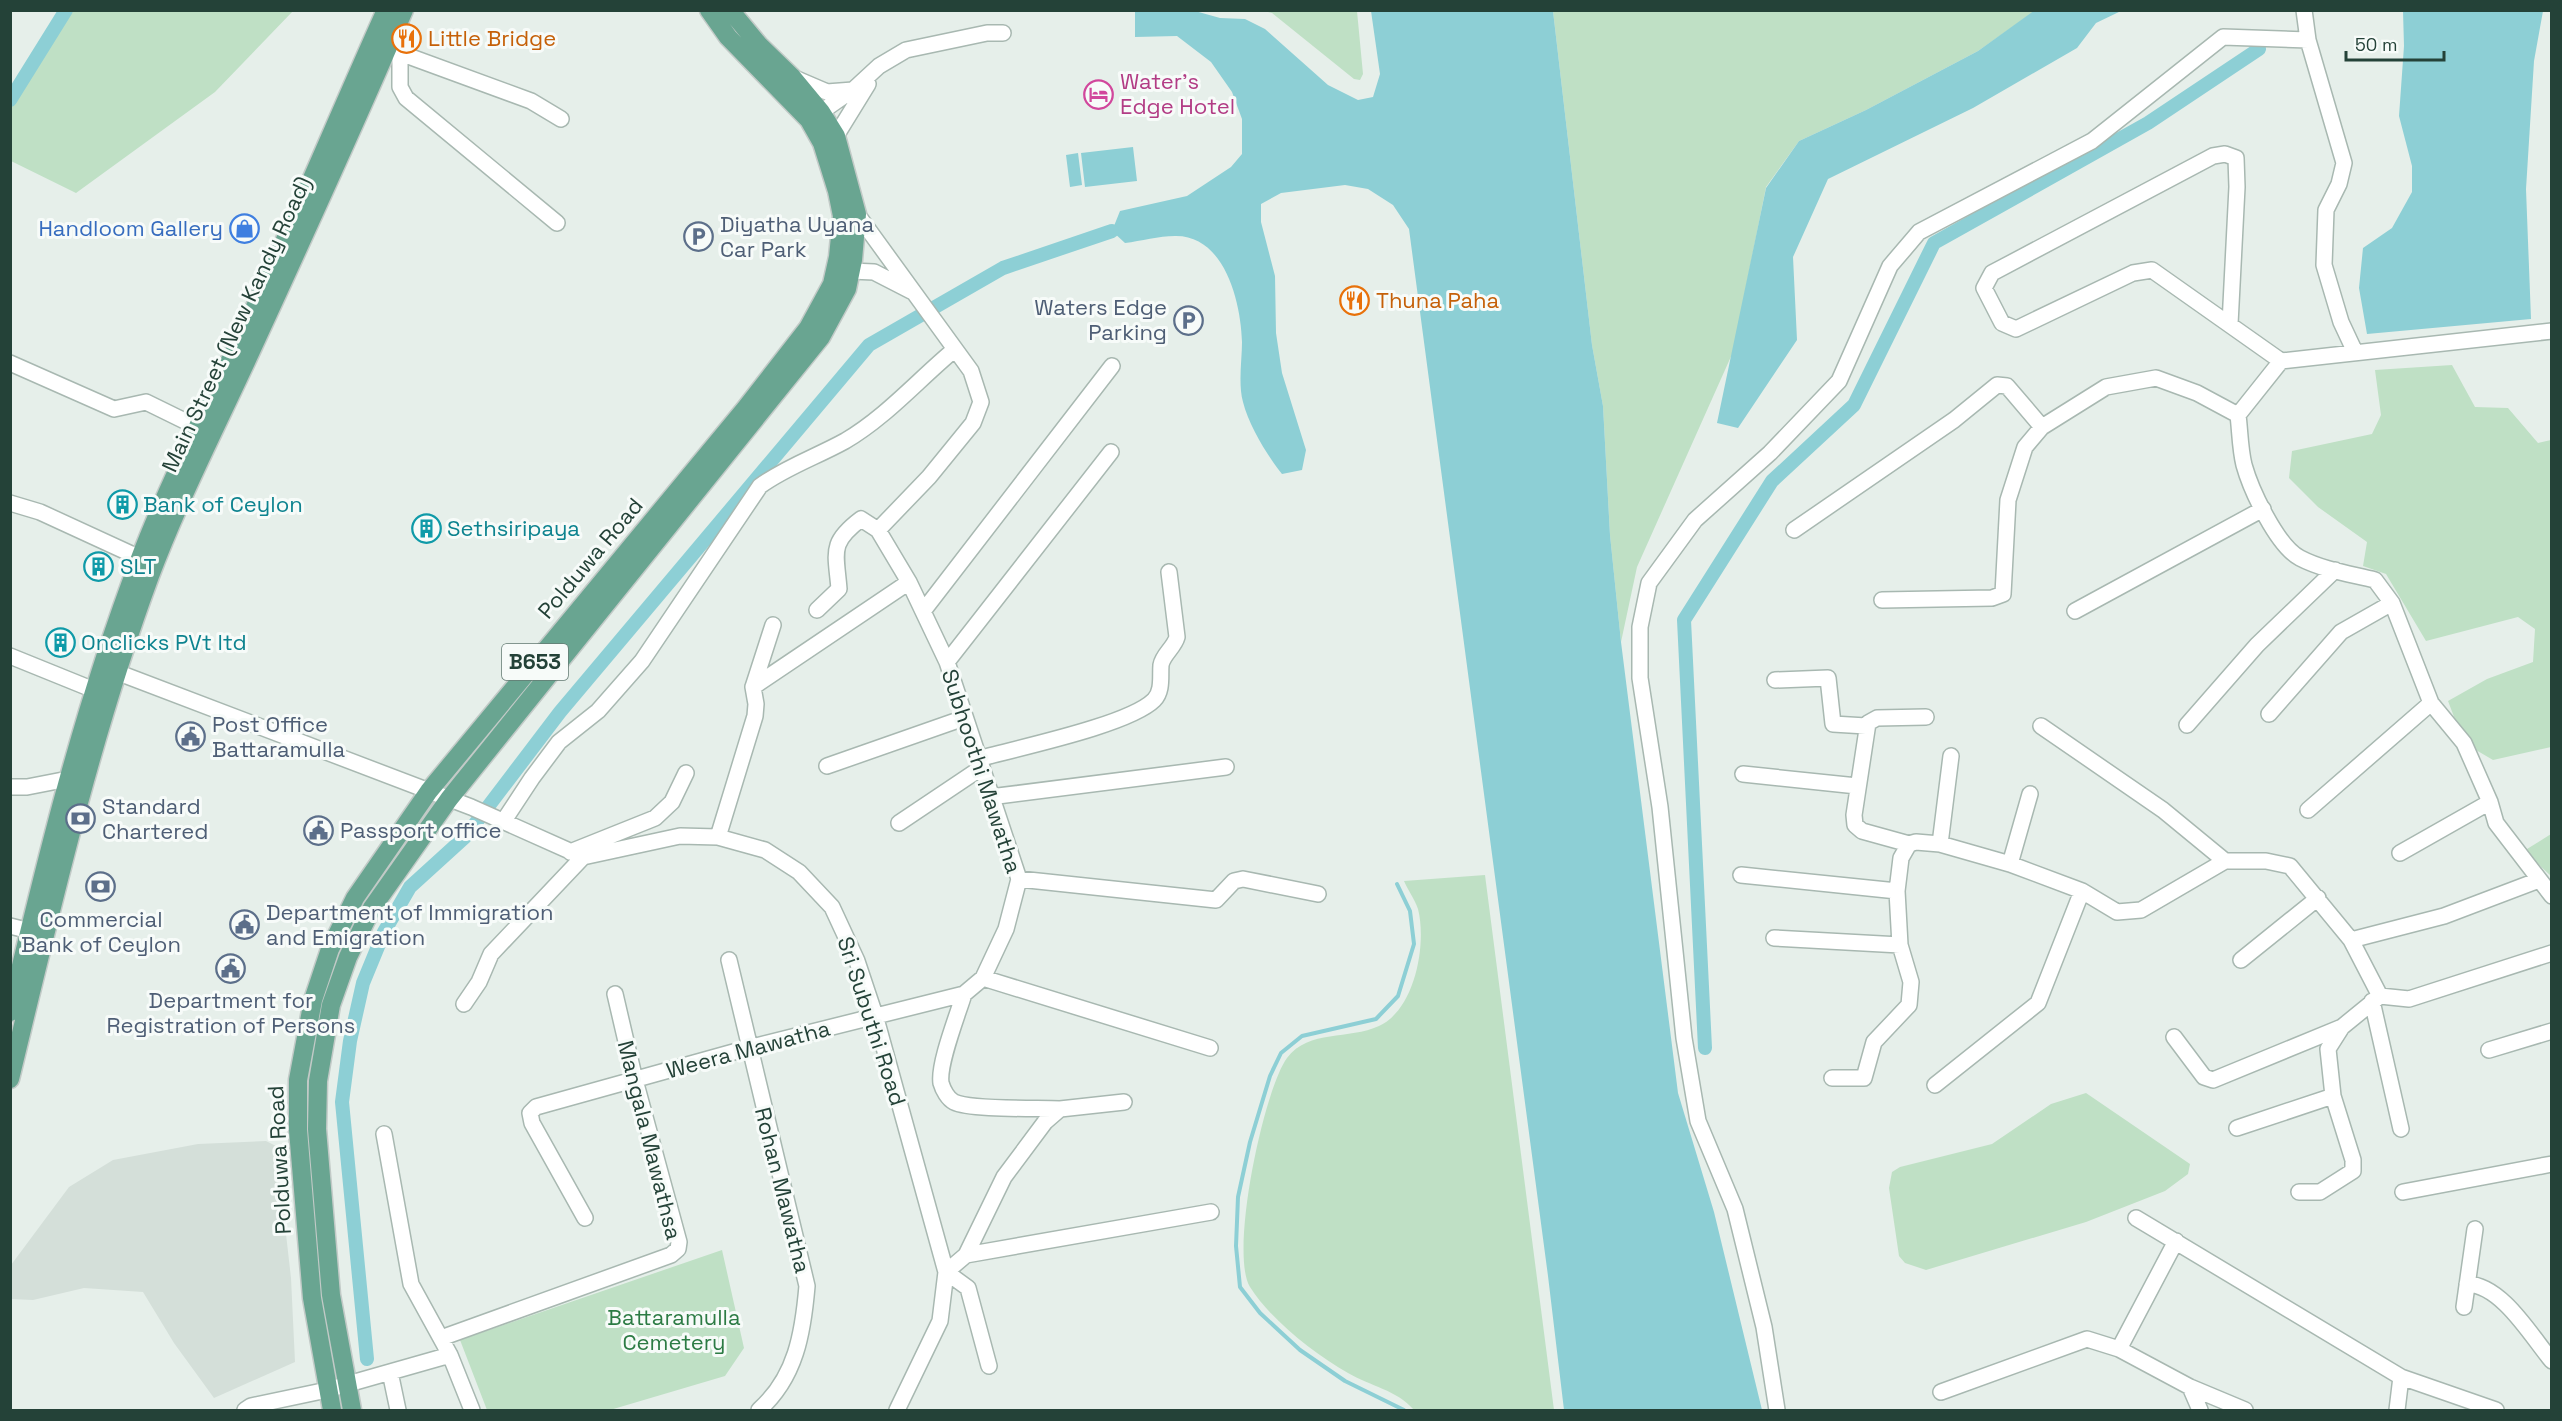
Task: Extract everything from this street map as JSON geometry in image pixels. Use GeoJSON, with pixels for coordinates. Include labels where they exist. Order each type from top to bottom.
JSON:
{"type":"FeatureCollection","features":[{"type":"Feature","properties":{"kind":"main road","name":"Main Street (New Kandy Road)"},"geometry":{"type":"LineString","coordinates":[[12,1067],[55,898],[108,669],[140,558],[197,427],[262,291],[386,10]]}},
{"type":"Feature","properties":{"kind":"main road","name":"Main Street (New Kandy Road)"},"geometry":{"type":"LineString","coordinates":[[10,1012],[68,778],[94,690],[108,669],[188,487],[395,48],[404,10]]}},
{"type":"Feature","properties":{"kind":"main road","name":"Polduwa Road"},"geometry":{"type":"LineString","coordinates":[[709,10],[728,37],[792,77],[815,116],[837,191],[847,262]]}},
{"type":"Feature","properties":{"kind":"main road","name":"Polduwa Road"},"geometry":{"type":"LineString","coordinates":[[352,1410],[331,1295],[317,1129],[318,1081],[332,1005],[348,957],[372,908],[449,799],[751,414],[808,328],[847,262],[857,214],[836,136],[753,51],[730,10]]}},
{"type":"Feature","properties":{"kind":"main road","name":"Polduwa Road"},"geometry":{"type":"LineString","coordinates":[[332,1410],[312,1298],[298,1130],[298,1080],[313,1000],[330,949],[355,898],[429,791],[751,414]]}},
{"type":"Feature","properties":{"kind":"street"},"geometry":{"type":"LineString","coordinates":[[2304,10],[2308,40],[2344,163],[2339,184],[2326,210],[2324,265],[2342,322],[2355,352]]}},
{"type":"Feature","properties":{"kind":"street"},"geometry":{"type":"LineString","coordinates":[[815,116],[853,90],[879,66],[906,50],[987,33],[1003,33]]}},
{"type":"Feature","properties":{"kind":"street"},"geometry":{"type":"LineString","coordinates":[[1777,1410],[1761,1316],[1735,1209],[1698,1121],[1684,1038],[1660,807],[1640,678],[1640,627],[1649,582],[1695,520],[1770,453],[1839,381],[1890,266],[1919,232],[2092,141],[2223,37],[2308,40]]}},
{"type":"Feature","properties":{"kind":"street"},"geometry":{"type":"LineString","coordinates":[[557,223],[406,98],[400,87],[395,48],[531,101],[561,119]]}},
{"type":"Feature","properties":{"kind":"street"},"geometry":{"type":"LineString","coordinates":[[836,136],[879,66]]}},
{"type":"Feature","properties":{"kind":"street"},"geometry":{"type":"LineString","coordinates":[[792,77],[827,92],[853,90]]}},
{"type":"Feature","properties":{"kind":"street"},"geometry":{"type":"LineString","coordinates":[[2230,324],[2237,187],[2236,158],[2225,154],[2213,156],[1992,273],[1984,288],[2001,323],[2016,329],[2133,273],[2152,270],[2281,361],[2552,331]]}},
{"type":"Feature","properties":{"kind":"street"},"geometry":{"type":"LineString","coordinates":[[817,610],[839,589],[836,549],[843,533],[861,519],[878,530],[929,477],[974,423],[981,402],[971,371],[857,214]]}},
{"type":"Feature","properties":{"kind":"street"},"geometry":{"type":"LineString","coordinates":[[847,262],[894,281],[918,296]]}},
{"type":"Feature","properties":{"kind":"street"},"geometry":{"type":"LineString","coordinates":[[499,820],[559,742],[598,711],[642,661],[760,486],[779,472],[846,440],[899,400],[954,350]]}},
{"type":"Feature","properties":{"kind":"street"},"geometry":{"type":"LineString","coordinates":[[2281,361],[2238,415],[2244,465],[2263,509],[2286,546],[2300,558],[2375,580],[2391,603],[2431,703],[2464,743],[2490,802],[2496,823],[2552,896]]}},
{"type":"Feature","properties":{"kind":"street"},"geometry":{"type":"LineString","coordinates":[[10,363],[114,409],[146,402],[197,427]]}},
{"type":"Feature","properties":{"kind":"street"},"geometry":{"type":"LineString","coordinates":[[924,610],[1112,366]]}},
{"type":"Feature","properties":{"kind":"street"},"geometry":{"type":"LineString","coordinates":[[1882,600],[1992,598],[2003,594],[2007,500],[2025,447],[2042,427],[2106,387],[2156,378],[2197,393],[2238,415]]}},
{"type":"Feature","properties":{"kind":"street"},"geometry":{"type":"LineString","coordinates":[[1794,530],[1954,420],[1997,385],[2007,386],[2042,427]]}},
{"type":"Feature","properties":{"kind":"street"},"geometry":{"type":"LineString","coordinates":[[947,662],[1111,452]]}},
{"type":"Feature","properties":{"kind":"street"},"geometry":{"type":"LineString","coordinates":[[10,503],[40,512],[140,558]]}},
{"type":"Feature","properties":{"kind":"street"},"geometry":{"type":"LineString","coordinates":[[2074,611],[2263,509]]}},
{"type":"Feature","properties":{"kind":"street","name":"Subhoothi Mawatha"},"geometry":{"type":"LineString","coordinates":[[875,1015],[964,994],[982,978],[1006,929],[1019,879],[947,662],[924,610],[878,530]]}},
{"type":"Feature","properties":{"kind":"street"},"geometry":{"type":"LineString","coordinates":[[2187,725],[2257,645],[2335,570]]}},
{"type":"Feature","properties":{"kind":"street"},"geometry":{"type":"LineString","coordinates":[[899,823],[980,763],[1119,720],[1154,700],[1160,691],[1163,658],[1174,646],[1178,637],[1169,572]]}},
{"type":"Feature","properties":{"kind":"street"},"geometry":{"type":"LineString","coordinates":[[753,687],[909,582]]}},
{"type":"Feature","properties":{"kind":"street"},"geometry":{"type":"LineString","coordinates":[[2269,714],[2341,632],[2391,603]]}},
{"type":"Feature","properties":{"kind":"street"},"geometry":{"type":"LineString","coordinates":[[718,837],[756,716],[753,687],[772,625]]}},
{"type":"Feature","properties":{"kind":"street"},"geometry":{"type":"LineString","coordinates":[[10,656],[94,690]]}},
{"type":"Feature","properties":{"kind":"street"},"geometry":{"type":"LineString","coordinates":[[108,669],[471,807],[576,854]]}},
{"type":"Feature","properties":{"kind":"street"},"geometry":{"type":"LineString","coordinates":[[1775,680],[1828,678],[1833,724],[1866,726],[1877,718],[1926,717]]}},
{"type":"Feature","properties":{"kind":"street"},"geometry":{"type":"LineString","coordinates":[[2308,810],[2431,703]]}},
{"type":"Feature","properties":{"kind":"street"},"geometry":{"type":"LineString","coordinates":[[827,766],[964,718]]}},
{"type":"Feature","properties":{"kind":"street"},"geometry":{"type":"LineString","coordinates":[[1866,726],[1857,786],[1856,825],[1862,831],[1909,844],[1916,842],[1940,844],[2010,864],[2082,891],[2117,912],[2141,910],[2225,861],[2266,861],[2290,866],[2351,940],[2376,999],[2401,1129]]}},
{"type":"Feature","properties":{"kind":"street"},"geometry":{"type":"LineString","coordinates":[[2041,726],[2163,810],[2225,861]]}},
{"type":"Feature","properties":{"kind":"street"},"geometry":{"type":"LineString","coordinates":[[1940,844],[1950,756]]}},
{"type":"Feature","properties":{"kind":"street"},"geometry":{"type":"LineString","coordinates":[[990,797],[1226,767]]}},
{"type":"Feature","properties":{"kind":"street"},"geometry":{"type":"LineString","coordinates":[[464,1004],[479,982],[491,954],[576,854],[655,818],[672,802],[686,773]]}},
{"type":"Feature","properties":{"kind":"street"},"geometry":{"type":"LineString","coordinates":[[1743,774],[1857,786]]}},
{"type":"Feature","properties":{"kind":"street"},"geometry":{"type":"LineString","coordinates":[[10,787],[27,787],[68,778]]}},
{"type":"Feature","properties":{"kind":"street"},"geometry":{"type":"LineString","coordinates":[[2010,864],[2030,794]]}},
{"type":"Feature","properties":{"kind":"street"},"geometry":{"type":"LineString","coordinates":[[2400,853],[2490,802]]}},
{"type":"Feature","properties":{"kind":"street","name":"Sri Subuthi Road"},"geometry":{"type":"LineString","coordinates":[[576,854],[680,836],[718,837],[765,850],[799,872],[832,907],[857,961],[875,1015],[946,1272],[940,1321],[897,1410]]}},
{"type":"Feature","properties":{"kind":"street"},"geometry":{"type":"LineString","coordinates":[[1832,1078],[1864,1078],[1874,1042],[1909,1005],[1911,982],[1900,945],[1897,891],[1901,858],[1909,844]]}},
{"type":"Feature","properties":{"kind":"street"},"geometry":{"type":"LineString","coordinates":[[1741,875],[1897,891]]}},
{"type":"Feature","properties":{"kind":"street"},"geometry":{"type":"LineString","coordinates":[[1019,879],[1216,900],[1234,881],[1243,879],[1318,894]]}},
{"type":"Feature","properties":{"kind":"street"},"geometry":{"type":"LineString","coordinates":[[2351,940],[2444,916],[2539,880]]}},
{"type":"Feature","properties":{"kind":"street"},"geometry":{"type":"LineString","coordinates":[[1935,1085],[2038,1003],[2082,891]]}},
{"type":"Feature","properties":{"kind":"street"},"geometry":{"type":"LineString","coordinates":[[2241,960],[2318,898]]}},
{"type":"Feature","properties":{"kind":"street"},"geometry":{"type":"LineString","coordinates":[[10,926],[30,931]]}},
{"type":"Feature","properties":{"kind":"street"},"geometry":{"type":"LineString","coordinates":[[1774,938],[1900,945]]}},
{"type":"Feature","properties":{"kind":"street"},"geometry":{"type":"LineString","coordinates":[[2174,1037],[2204,1077],[2213,1080],[2342,1027],[2376,999],[2409,999],[2552,953]]}},
{"type":"Feature","properties":{"kind":"street","name":"Rohan Mawatha"},"geometry":{"type":"LineString","coordinates":[[729,960],[748,1048],[807,1286],[803,1329],[794,1360],[769,1401],[759,1410]]}},
{"type":"Feature","properties":{"kind":"street"},"geometry":{"type":"LineString","coordinates":[[982,978],[1210,1048]]}},
{"type":"Feature","properties":{"kind":"street","name":"Mangala Mawathsa"},"geometry":{"type":"LineString","coordinates":[[441,1338],[671,1255],[678,1249],[679,1242],[635,1080],[615,994]]}},
{"type":"Feature","properties":{"kind":"street"},"geometry":{"type":"LineString","coordinates":[[964,994],[943,1065],[941,1083],[947,1097],[954,1102],[969,1105],[1060,1109],[1124,1102]]}},
{"type":"Feature","properties":{"kind":"street","name":"Weera Mawatha"},"geometry":{"type":"LineString","coordinates":[[585,1218],[532,1123],[530,1113],[536,1107],[875,1015]]}},
{"type":"Feature","properties":{"kind":"street"},"geometry":{"type":"LineString","coordinates":[[2299,1192],[2320,1192],[2353,1171],[2354,1160],[2333,1096],[2328,1049],[2342,1027]]}},
{"type":"Feature","properties":{"kind":"street"},"geometry":{"type":"LineString","coordinates":[[2489,1050],[2552,1031]]}},
{"type":"Feature","properties":{"kind":"street"},"geometry":{"type":"LineString","coordinates":[[2237,1128],[2333,1096]]}},
{"type":"Feature","properties":{"kind":"street"},"geometry":{"type":"LineString","coordinates":[[989,1365],[968,1288],[946,1272],[966,1255],[1004,1177],[1045,1122],[1060,1109]]}},
{"type":"Feature","properties":{"kind":"street"},"geometry":{"type":"LineString","coordinates":[[384,1134],[411,1284],[450,1355],[472,1410]]}},
{"type":"Feature","properties":{"kind":"street"},"geometry":{"type":"LineString","coordinates":[[2403,1192],[2552,1164]]}},
{"type":"Feature","properties":{"kind":"street"},"geometry":{"type":"LineString","coordinates":[[966,1255],[1211,1212]]}},
{"type":"Feature","properties":{"kind":"street"},"geometry":{"type":"LineString","coordinates":[[2136,1218],[2401,1377],[2496,1410]]}},
{"type":"Feature","properties":{"kind":"street"},"geometry":{"type":"LineString","coordinates":[[2464,1306],[2475,1229]]}},
{"type":"Feature","properties":{"kind":"street"},"geometry":{"type":"LineString","coordinates":[[2119,1349],[2176,1241]]}},
{"type":"Feature","properties":{"kind":"street"},"geometry":{"type":"LineString","coordinates":[[2468,1284],[2478,1284],[2496,1293],[2552,1361]]}},
{"type":"Feature","properties":{"kind":"street"},"geometry":{"type":"LineString","coordinates":[[1941,1392],[2086,1340],[2119,1349],[2190,1387],[2245,1410]]}},
{"type":"Feature","properties":{"kind":"street"},"geometry":{"type":"LineString","coordinates":[[248,1408],[327,1390],[450,1355]]}},
{"type":"Feature","properties":{"kind":"street"},"geometry":{"type":"LineString","coordinates":[[390,1372],[398,1410]]}},
{"type":"Feature","properties":{"kind":"street"},"geometry":{"type":"LineString","coordinates":[[2397,1410],[2401,1377]]}},
{"type":"Feature","properties":{"kind":"street"},"geometry":{"type":"LineString","coordinates":[[2190,1387],[2200,1410]]}},
{"type":"Feature","properties":{"kind":"shaded area"},"geometry":{"type":"Polygon","coordinates":[[[266,1141],[276,1146],[291,1278],[295,1362],[214,1398],[174,1343],[143,1292],[84,1288],[33,1300],[11,1299],[11,1265],[69,1187],[113,1160],[198,1144],[266,1141]]]}},
{"type":"Feature","properties":{"kind":"green space"},"geometry":{"type":"Polygon","coordinates":[[[66,10],[293,11],[215,92],[76,193],[11,161],[11,100],[66,10]]]}},
{"type":"Feature","properties":{"kind":"green space"},"geometry":{"type":"Polygon","coordinates":[[[1264,11],[1357,11],[1363,74],[1360,80],[1354,79],[1272,13],[1264,11]]]}},
{"type":"Feature","properties":{"kind":"green space"},"geometry":{"type":"Polygon","coordinates":[[[1553,11],[2035,11],[1978,51],[1866,110],[1799,141],[1766,187],[1733,352],[1637,567],[1621,642],[1610,535],[1603,406],[1592,345],[1553,11]]]}},
{"type":"Feature","properties":{"kind":"green space"},"geometry":{"type":"Polygon","coordinates":[[[2452,365],[2475,407],[2508,408],[2538,443],[2551,440],[2551,747],[2493,760],[2464,743],[2448,701],[2487,679],[2533,662],[2535,629],[2518,617],[2426,641],[2386,574],[2363,566],[2367,542],[2318,507],[2289,478],[2292,451],[2372,434],[2381,415],[2375,370],[2452,365]]]}},
{"type":"Feature","properties":{"kind":"green space"},"geometry":{"type":"Polygon","coordinates":[[[2551,834],[2551,876],[2534,860],[2527,849],[2551,834]]]}},
{"type":"Feature","properties":{"kind":"green space"},"geometry":{"type":"Polygon","coordinates":[[[1485,875],[1554,1410],[1414,1410],[1400,1398],[1356,1378],[1321,1356],[1294,1335],[1259,1299],[1250,1287],[1245,1269],[1246,1208],[1252,1171],[1269,1102],[1278,1075],[1287,1058],[1306,1043],[1379,1026],[1391,1018],[1402,1006],[1410,991],[1421,940],[1418,909],[1404,881],[1485,875]]]}},
{"type":"Feature","properties":{"kind":"green space"},"geometry":{"type":"Polygon","coordinates":[[[2086,1093],[2190,1164],[2188,1174],[2165,1191],[2086,1222],[1926,1270],[1905,1263],[1899,1256],[1889,1188],[1892,1172],[1900,1167],[1992,1144],[2051,1104],[2086,1093]]]}},
{"type":"Feature","properties":{"kind":"green space","name":"Battaramulla Cemetery"},"geometry":{"type":"Polygon","coordinates":[[[722,1250],[744,1348],[725,1376],[610,1410],[487,1410],[460,1340],[722,1250]]]}},
{"type":"Feature","properties":{"kind":"water"},"geometry":{"type":"Polygon","coordinates":[[[2035,10],[2121,11],[2096,23],[2077,48],[1973,108],[1828,179],[1793,257],[1797,340],[1738,428],[1717,423],[1766,188],[1799,141],[1866,110],[1978,51],[2035,10]]]}},
{"type":"Feature","properties":{"kind":"water"},"geometry":{"type":"Polygon","coordinates":[[[1135,11],[1195,11],[1220,18],[1245,19],[1265,29],[1328,85],[1358,100],[1373,97],[1380,74],[1371,11],[1553,11],[1592,345],[1603,406],[1610,535],[1621,642],[1678,1093],[1714,1212],[1762,1410],[1564,1410],[1409,229],[1393,205],[1368,189],[1345,185],[1281,193],[1261,204],[1261,222],[1275,276],[1276,333],[1282,373],[1306,450],[1302,470],[1282,474],[1259,440],[1243,402],[1240,380],[1241,326],[1234,291],[1218,259],[1206,247],[1192,239],[1169,236],[1125,243],[1112,231],[1120,211],[1187,196],[1231,167],[1242,154],[1242,119],[1232,92],[1211,62],[1177,36],[1135,37],[1135,11]]]}},
{"type":"Feature","properties":{"kind":"water"},"geometry":{"type":"Polygon","coordinates":[[[2403,11],[2543,11],[2534,61],[2526,189],[2531,319],[2367,334],[2359,288],[2363,248],[2392,228],[2412,192],[2412,166],[2399,116],[2404,46],[2403,11]]]}},
{"type":"Feature","properties":{"kind":"water"},"geometry":{"type":"Polygon","coordinates":[[[1133,147],[1137,181],[1085,187],[1081,153],[1133,147]]]}},
{"type":"Feature","properties":{"kind":"water"},"geometry":{"type":"Polygon","coordinates":[[[1078,153],[1082,185],[1070,187],[1066,155],[1078,153]]]}},
{"type":"Feature","properties":{"kind":"waterway"},"geometry":{"type":"LineString","coordinates":[[10,100],[66,10]]}},
{"type":"Feature","properties":{"kind":"waterway"},"geometry":{"type":"LineString","coordinates":[[1705,1048],[1684,620],[1772,481],[1854,405],[1934,243],[2148,123],[2259,49]]}},
{"type":"Feature","properties":{"kind":"waterway"},"geometry":{"type":"LineString","coordinates":[[367,1359],[342,1102],[350,1041],[363,983],[384,932],[410,887],[465,837],[560,712],[869,345],[1003,268],[1112,231]]}},
{"type":"Feature","properties":{"kind":"waterway"},"geometry":{"type":"LineString","coordinates":[[1397,884],[1410,911],[1414,944],[1398,996],[1376,1019],[1302,1036],[1281,1053],[1270,1076],[1250,1142],[1238,1197],[1236,1246],[1240,1287],[1260,1313],[1300,1350],[1345,1381],[1404,1410]]}},
{"type":"Feature","properties":{"kind":"place","name":"Little Bridge"},"geometry":{"type":"Point","coordinates":[407,38]}},
{"type":"Feature","properties":{"kind":"place","name":"Water's Edge Hotel"},"geometry":{"type":"Point","coordinates":[1099,94]}},
{"type":"Feature","properties":{"kind":"place","name":"Handloom Gallery"},"geometry":{"type":"Point","coordinates":[244,228]}},
{"type":"Feature","properties":{"kind":"place","name":"Diyatha Uyana Car Park"},"geometry":{"type":"Point","coordinates":[699,237]}},
{"type":"Feature","properties":{"kind":"place","name":"Thuna Paha"},"geometry":{"type":"Point","coordinates":[1355,300]}},
{"type":"Feature","properties":{"kind":"place","name":"Waters Edge Parking"},"geometry":{"type":"Point","coordinates":[1188,320]}},
{"type":"Feature","properties":{"kind":"place","name":"Bank of Ceylon"},"geometry":{"type":"Point","coordinates":[122,504]}},
{"type":"Feature","properties":{"kind":"place","name":"Sethsiripaya"},"geometry":{"type":"Point","coordinates":[426,528]}},
{"type":"Feature","properties":{"kind":"place","name":"SLT"},"geometry":{"type":"Point","coordinates":[99,566]}},
{"type":"Feature","properties":{"kind":"place","name":"Onclicks PVt ltd"},"geometry":{"type":"Point","coordinates":[60,642]}},
{"type":"Feature","properties":{"kind":"place","name":"Post Office Battaramulla"},"geometry":{"type":"Point","coordinates":[191,737]}},
{"type":"Feature","properties":{"kind":"place","name":"Standard Chartered"},"geometry":{"type":"Point","coordinates":[81,819]}},
{"type":"Feature","properties":{"kind":"place","name":"Passport office"},"geometry":{"type":"Point","coordinates":[319,830]}},
{"type":"Feature","properties":{"kind":"place","name":"Commercial Bank of Ceylon"},"geometry":{"type":"Point","coordinates":[101,887]}},
{"type":"Feature","properties":{"kind":"place","name":"Department of Immigration and Emigration"},"geometry":{"type":"Point","coordinates":[245,925]}},
{"type":"Feature","properties":{"kind":"place","name":"Department for Registration of Persons"},"geometry":{"type":"Point","coordinates":[231,968]}}]}
